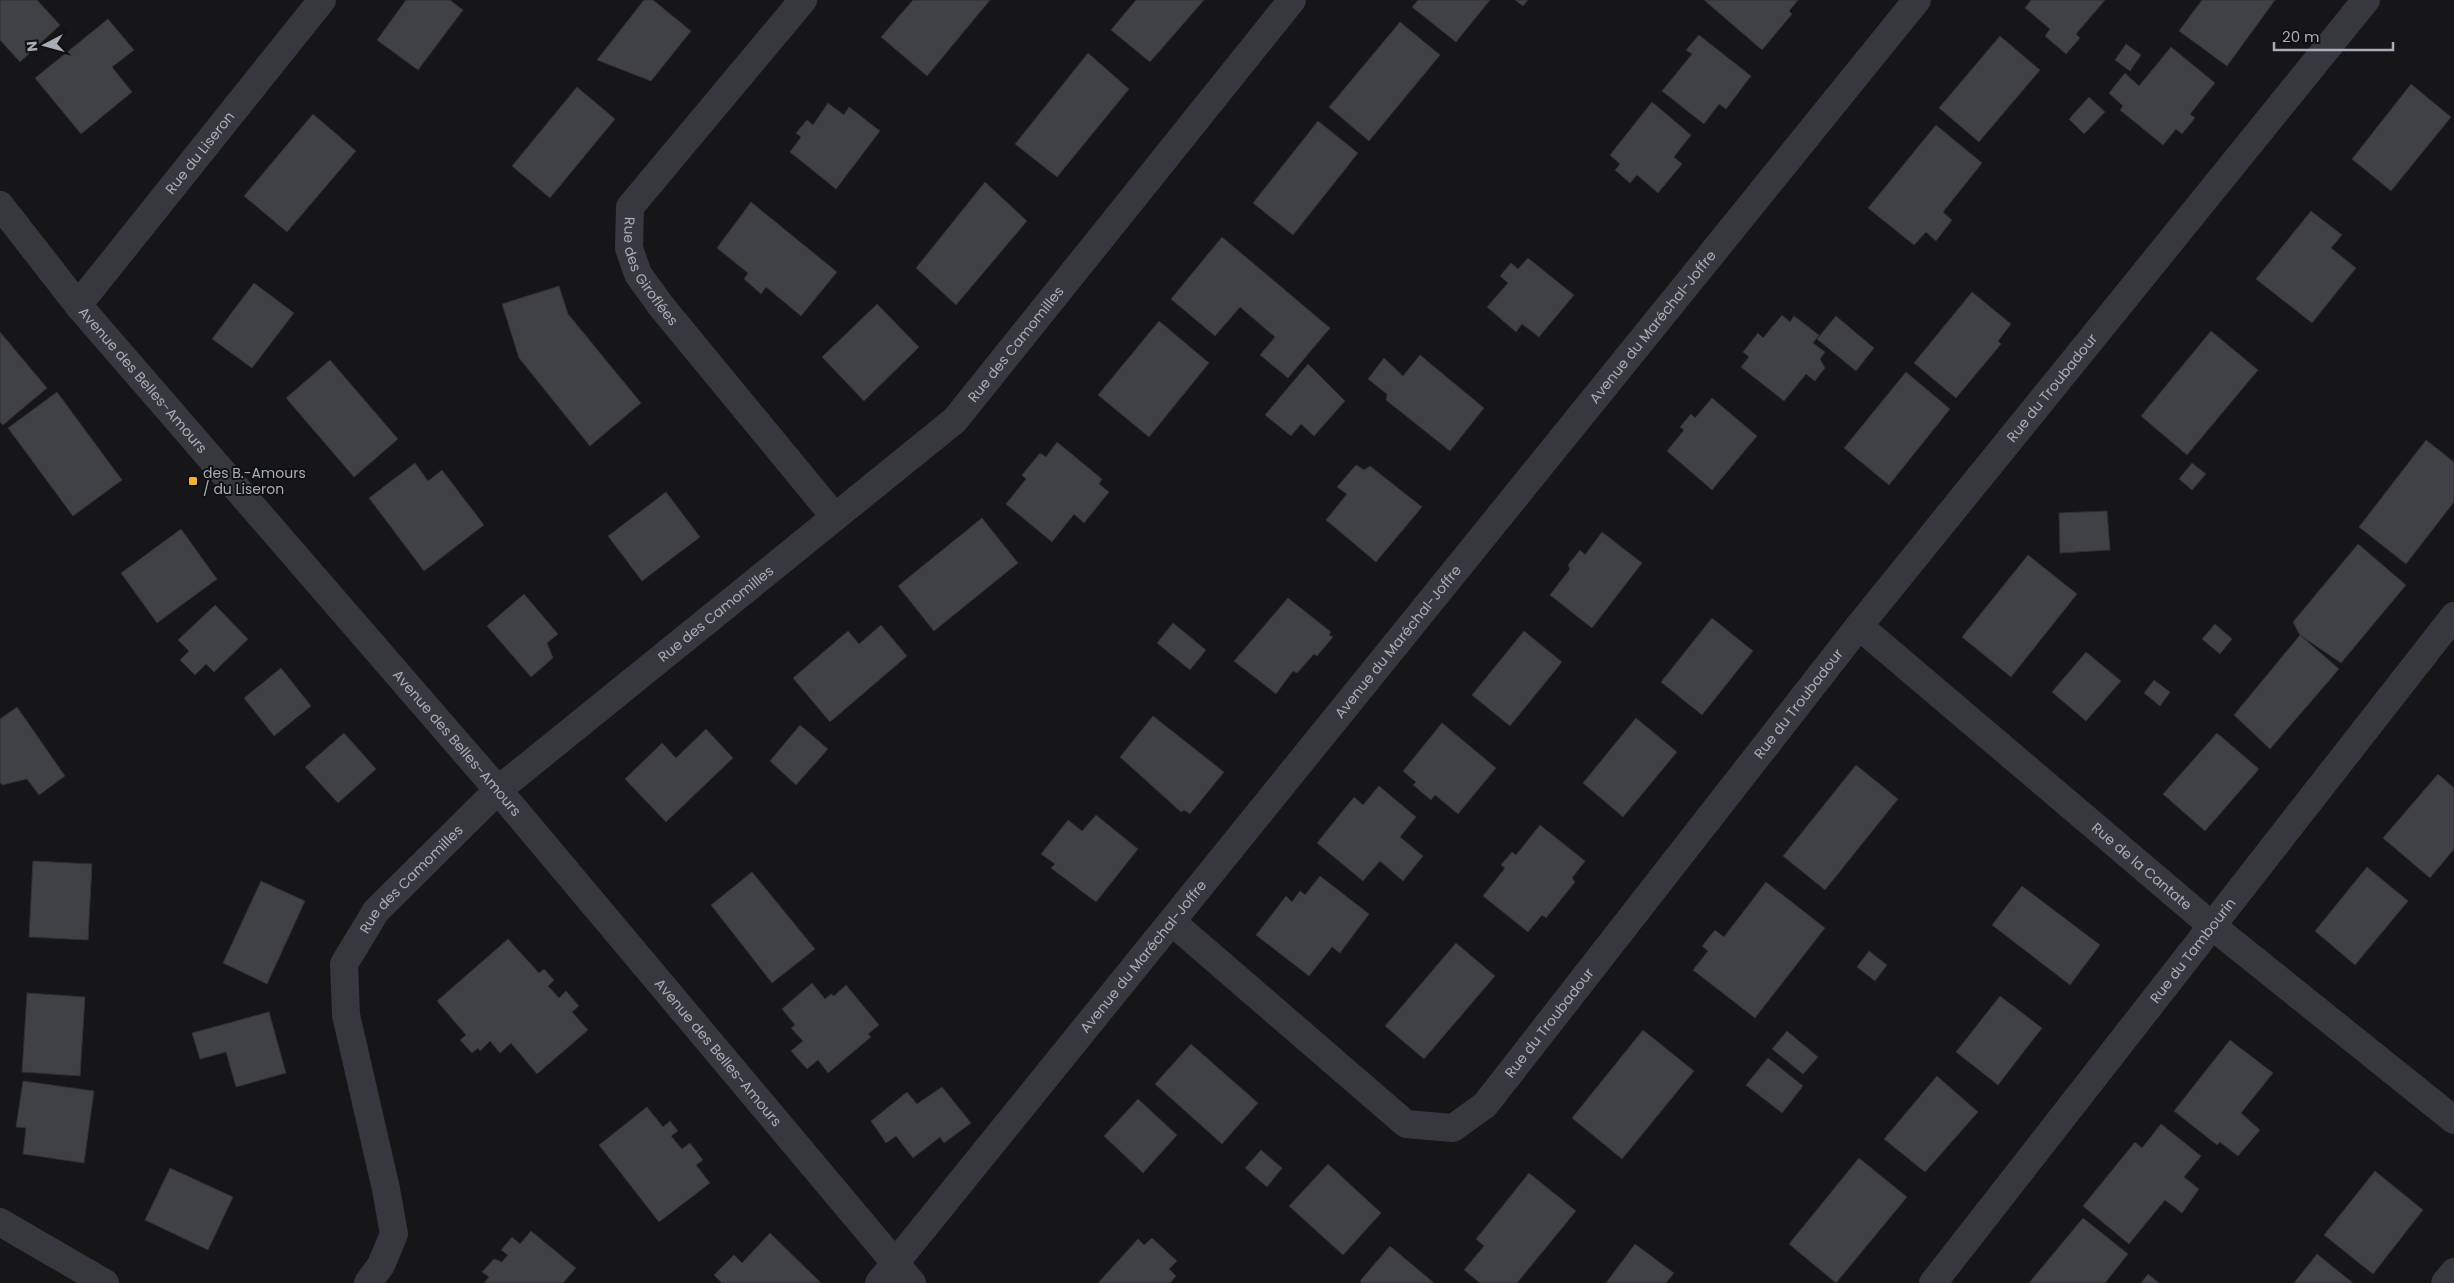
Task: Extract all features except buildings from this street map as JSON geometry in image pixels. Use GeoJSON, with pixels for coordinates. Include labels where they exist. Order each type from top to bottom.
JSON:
{"type":"FeatureCollection","features":[{"type":"Feature","properties":{"kind":"street","name":"Rue du Liseron"},"geometry":{"type":"LineString","coordinates":[[78,305],[322,0]]}},
{"type":"Feature","properties":{"kind":"street","name":"Rue des Giroflées"},"geometry":{"type":"LineString","coordinates":[[803,0],[630,207],[629,248],[638,274],[661,306],[834,516]]}},
{"type":"Feature","properties":{"kind":"street","name":"Rue des Camomilles"},"geometry":{"type":"LineString","coordinates":[[368,1283],[381,1265],[394,1234],[386,1189],[346,1015],[344,964],[376,911],[498,790],[834,516],[955,420],[1292,0]]}},
{"type":"Feature","properties":{"kind":"street","name":"Avenue du Maréchal-Joffre"},"geometry":{"type":"LineString","coordinates":[[896,1277],[1172,922],[1917,0]]}},
{"type":"Feature","properties":{"kind":"street","name":"Rue du Troubadour"},"geometry":{"type":"LineString","coordinates":[[1172,922],[1406,1124],[1453,1128],[1486,1105],[1859,626],[2366,0]]}},
{"type":"Feature","properties":{"kind":"street","name":"Avenue des Belles-Amours"},"geometry":{"type":"LineString","coordinates":[[0,204],[78,305],[498,790],[896,1277]]}},
{"type":"Feature","properties":{"kind":"street","name":"Rue du Tambourin"},"geometry":{"type":"LineString","coordinates":[[1932,1283],[2454,616]]}},
{"type":"Feature","properties":{"kind":"street","name":"Rue de la Cantate"},"geometry":{"type":"LineString","coordinates":[[1859,626],[2211,925],[2454,1120]]}},
{"type":"Feature","properties":{"kind":"street"},"geometry":{"type":"LineString","coordinates":[[0,1222],[105,1283]]}},
{"type":"Feature","properties":{"kind":"street"},"geometry":{"type":"LineString","coordinates":[[2445,1283],[2454,1272]]}},
{"type":"Feature","properties":{"kind":"place","name":"des B.-Amours / du Liseron"},"geometry":{"type":"Point","coordinates":[193,481]}}]}
